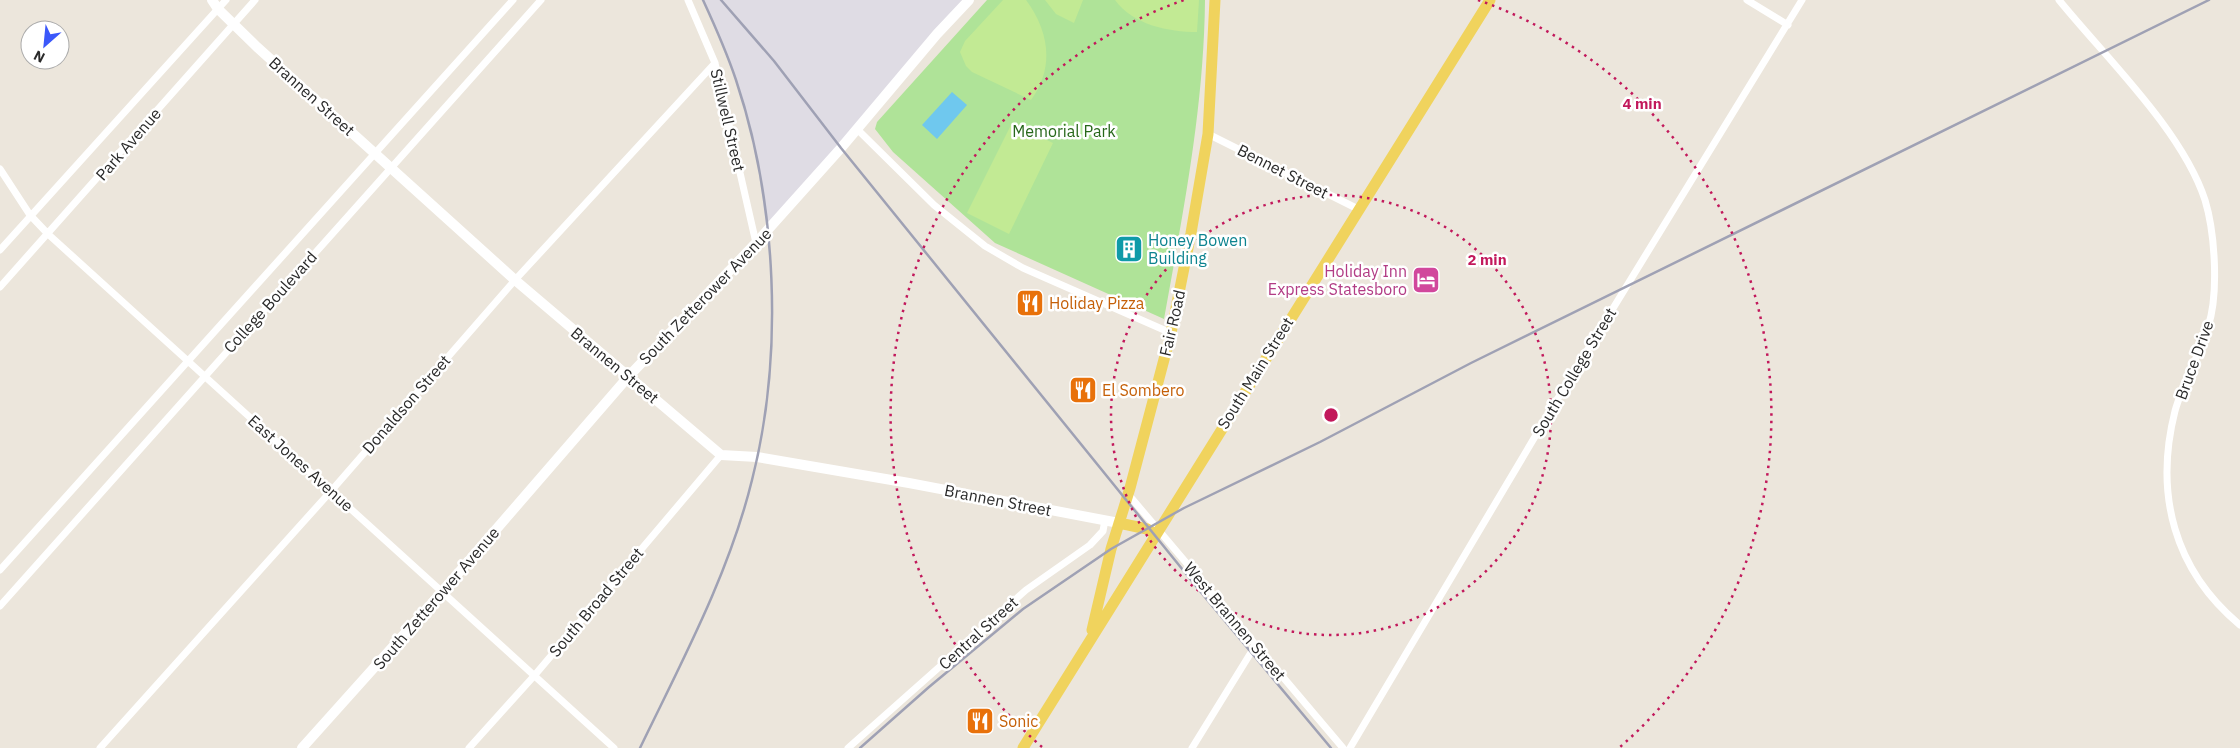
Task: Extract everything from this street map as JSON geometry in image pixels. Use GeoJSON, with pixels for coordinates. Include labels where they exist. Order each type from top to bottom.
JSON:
{"type":"FeatureCollection","features":[{"type":"Feature","properties":{"kind":"main road","name":"Fair Road"},"geometry":{"type":"LineString","coordinates":[[1090,639],[1111,550],[1171,333],[1208,134],[1215,0]]}},
{"type":"Feature","properties":{"kind":"main road","name":"South Main Street"},"geometry":{"type":"LineString","coordinates":[[1023,748],[1490,0]]}},
{"type":"Feature","properties":{"kind":"main road"},"geometry":{"type":"LineString","coordinates":[[1119,523],[1157,532]]}},
{"type":"Feature","properties":{"kind":"street","name":"Park Avenue"},"geometry":{"type":"LineString","coordinates":[[0,250],[215,4],[226,0]]}},
{"type":"Feature","properties":{"kind":"street","name":"Park Avenue"},"geometry":{"type":"LineString","coordinates":[[0,286],[255,0]]}},
{"type":"Feature","properties":{"kind":"street","name":"College Boulevard"},"geometry":{"type":"LineString","coordinates":[[0,570],[513,0]]}},
{"type":"Feature","properties":{"kind":"street","name":"College Boulevard"},"geometry":{"type":"LineString","coordinates":[[0,606],[541,0]]}},
{"type":"Feature","properties":{"kind":"street","name":"Stillwell Street"},"geometry":{"type":"LineString","coordinates":[[688,0],[715,63],[756,243]]}},
{"type":"Feature","properties":{"kind":"street","name":"South Zetterower Avenue"},"geometry":{"type":"LineString","coordinates":[[302,748],[441,593],[628,377],[756,243],[858,130],[937,34],[968,0]]}},
{"type":"Feature","properties":{"kind":"street"},"geometry":{"type":"LineString","coordinates":[[1747,0],[1788,25]]}},
{"type":"Feature","properties":{"kind":"street","name":"South College Street"},"geometry":{"type":"LineString","coordinates":[[1350,748],[1555,403],[1802,0]]}},
{"type":"Feature","properties":{"kind":"street","name":"Bruce Drive"},"geometry":{"type":"LineString","coordinates":[[2059,0],[2152,110],[2192,169],[2205,201],[2213,240],[2214,284],[2209,325],[2176,410],[2169,440],[2168,490],[2173,522],[2181,550],[2209,597],[2240,626]]}},
{"type":"Feature","properties":{"kind":"street","name":"Brannen Street"},"geometry":{"type":"LineString","coordinates":[[215,4],[234,24],[515,280],[721,455],[764,458],[909,483],[1119,523]]}},
{"type":"Feature","properties":{"kind":"street","name":"Donaldson Street"},"geometry":{"type":"LineString","coordinates":[[100,748],[332,490],[515,280],[715,63]]}},
{"type":"Feature","properties":{"kind":"street"},"geometry":{"type":"LineString","coordinates":[[858,130],[934,205],[985,246],[1023,268],[1171,333]]}},
{"type":"Feature","properties":{"kind":"street","name":"Bennet Street"},"geometry":{"type":"LineString","coordinates":[[1208,134],[1358,209]]}},
{"type":"Feature","properties":{"kind":"street","name":"East Jones Avenue"},"geometry":{"type":"LineString","coordinates":[[0,170],[30,215],[48,234],[332,490],[441,593],[614,748]]}},
{"type":"Feature","properties":{"kind":"street","name":"South Broad Street"},"geometry":{"type":"LineString","coordinates":[[469,748],[534,676],[721,455]]}},
{"type":"Feature","properties":{"kind":"street","name":"West Brannen Street"},"geometry":{"type":"LineString","coordinates":[[1128,494],[1157,532],[1343,748]]}},
{"type":"Feature","properties":{"kind":"street","name":"Central Street"},"geometry":{"type":"LineString","coordinates":[[848,748],[1026,590],[1090,545],[1103,531],[1105,520]]}},
{"type":"Feature","properties":{"kind":"street"},"geometry":{"type":"LineString","coordinates":[[1192,748],[1255,646]]}},
{"type":"Feature","properties":{"kind":"shaded area"},"geometry":{"type":"Polygon","coordinates":[[[703,0],[969,0],[767,231],[758,167],[749,125],[736,80],[703,0]]]}},
{"type":"Feature","properties":{"kind":"green space","name":"Memorial Park"},"geometry":{"type":"Polygon","coordinates":[[[987,0],[1205,0],[1204,40],[1197,120],[1164,319],[995,243],[893,152],[875,129],[877,122],[987,0]]]}},
{"type":"Feature","properties":{"kind":"green space"},"geometry":{"type":"Polygon","coordinates":[[[1003,0],[1026,0],[1040,24],[1044,37],[1046,62],[1044,75],[1039,88],[1031,100],[972,72],[966,66],[960,52],[965,41],[1003,0]]]}},
{"type":"Feature","properties":{"kind":"green space"},"geometry":{"type":"Polygon","coordinates":[[[1045,0],[1083,0],[1074,23],[1056,14],[1045,0]]]}},
{"type":"Feature","properties":{"kind":"green space"},"geometry":{"type":"Polygon","coordinates":[[[1115,0],[1199,0],[1197,32],[1175,31],[1141,21],[1131,16],[1115,0]]]}},
{"type":"Feature","properties":{"kind":"green space"},"geometry":{"type":"Polygon","coordinates":[[[1012,123],[1053,143],[1009,234],[967,213],[1012,123]]]}},
{"type":"Feature","properties":{"kind":"water"},"geometry":{"type":"Polygon","coordinates":[[[952,92],[967,105],[937,139],[922,125],[952,92]]]}},
{"type":"Feature","properties":{"kind":"railway"},"geometry":{"type":"LineString","coordinates":[[640,748],[688,650],[731,549],[752,480],[762,432],[769,382],[772,331],[771,279],[768,227],[760,176],[750,127],[736,80],[703,0]]}},
{"type":"Feature","properties":{"kind":"railway"},"geometry":{"type":"LineString","coordinates":[[721,0],[774,61],[841,148],[1204,596],[1331,748]]}},
{"type":"Feature","properties":{"kind":"railway"},"geometry":{"type":"LineString","coordinates":[[860,748],[929,687],[1023,609],[1111,549],[1184,508],[1320,442],[1471,363],[2209,0]]}},
{"type":"Feature","properties":{"kind":"place","name":"Honey Bowen Building"},"geometry":{"type":"Point","coordinates":[1129,249]}},
{"type":"Feature","properties":{"kind":"place","name":"Holiday Inn Express Statesboro"},"geometry":{"type":"Point","coordinates":[1426,280]}},
{"type":"Feature","properties":{"kind":"place","name":"Holiday Pizza"},"geometry":{"type":"Point","coordinates":[1030,303]}},
{"type":"Feature","properties":{"kind":"place","name":"El Sombero"},"geometry":{"type":"Point","coordinates":[1083,390]}},
{"type":"Feature","properties":{"kind":"place","name":"Sonic"},"geometry":{"type":"Point","coordinates":[980,721]}}]}
